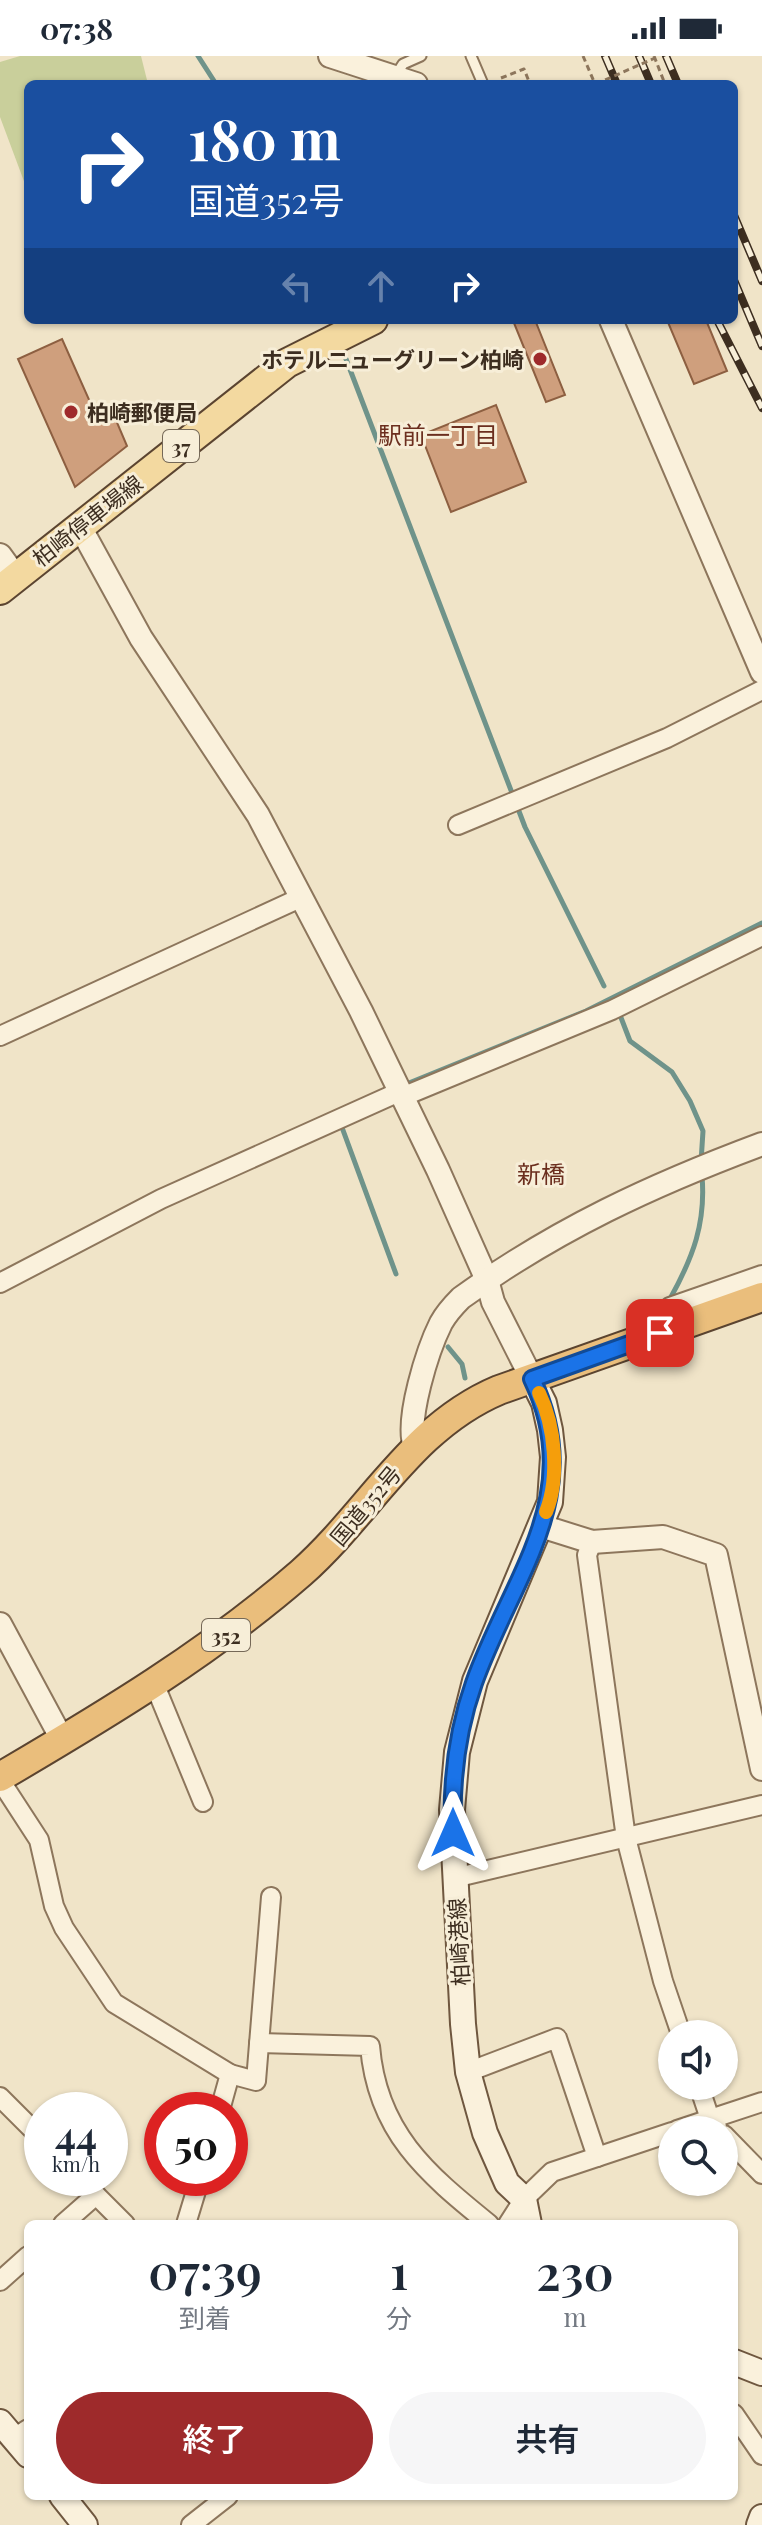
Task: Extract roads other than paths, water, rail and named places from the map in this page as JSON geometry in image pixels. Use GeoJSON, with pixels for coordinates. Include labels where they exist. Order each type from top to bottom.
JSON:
{"type":"FeatureCollection","features":[{"type":"Feature","properties":{"kind":"highway","name":"国道352号"},"geometry":{"type":"LineString","coordinates":[[0,1779],[223,1637],[327,1550],[415,1447],[448,1416],[466,1405],[532,1379],[756,1299]]}},
{"type":"Feature","properties":{"kind":"main road","name":"柏崎停車場線"},"geometry":{"type":"LineString","coordinates":[[5,574],[79,525],[287,363],[365,324]]}},
{"type":"Feature","properties":{"kind":"main road","name":"柏崎港線"},"geometry":{"type":"LineString","coordinates":[[528,2220],[524,2199],[507,2183],[485,2133],[468,2072],[454,1878],[453,1781],[464,1714],[475,1681],[550,1502],[553,1457],[544,1403],[532,1379]]}},
{"type":"Feature","properties":{"kind":"main road"},"geometry":{"type":"LineString","coordinates":[[738,2364],[762,2373]]}},
{"type":"Feature","properties":{"kind":"main road"},"geometry":{"type":"LineString","coordinates":[[65,2500],[85,2525]]}},
{"type":"Feature","properties":{"kind":"main road"},"geometry":{"type":"LineString","coordinates":[[759,2525],[762,2517]]}},
{"type":"Feature","properties":{"kind":"street"},"geometry":{"type":"LineString","coordinates":[[330,56],[402,80]]}},
{"type":"Feature","properties":{"kind":"street"},"geometry":{"type":"LineString","coordinates":[[613,324],[762,672]]}},
{"type":"Feature","properties":{"kind":"street"},"geometry":{"type":"LineString","coordinates":[[79,525],[141,638],[258,815],[361,1011],[487,1280],[493,1302],[532,1379]]}},
{"type":"Feature","properties":{"kind":"street"},"geometry":{"type":"LineString","coordinates":[[458,825],[667,738],[762,690]]}},
{"type":"Feature","properties":{"kind":"street"},"geometry":{"type":"LineString","coordinates":[[0,1036],[300,898]]}},
{"type":"Feature","properties":{"kind":"street"},"geometry":{"type":"LineString","coordinates":[[0,1283],[161,1199],[400,1094],[612,1010],[762,936]]}},
{"type":"Feature","properties":{"kind":"street"},"geometry":{"type":"LineString","coordinates":[[415,1447],[412,1438],[415,1412],[440,1325],[461,1298],[606,1208],[671,1178],[762,1144]]}},
{"type":"Feature","properties":{"kind":"street"},"geometry":{"type":"LineString","coordinates":[[660,1333],[670,1307],[762,1275]]}},
{"type":"Feature","properties":{"kind":"street"},"geometry":{"type":"LineString","coordinates":[[541,1526],[592,1542],[663,1537],[716,1555],[762,1769]]}},
{"type":"Feature","properties":{"kind":"street"},"geometry":{"type":"LineString","coordinates":[[592,1542],[587,1555],[626,1838],[676,2020]]}},
{"type":"Feature","properties":{"kind":"street"},"geometry":{"type":"LineString","coordinates":[[3,1636],[63,1741]]}},
{"type":"Feature","properties":{"kind":"street"},"geometry":{"type":"LineString","coordinates":[[154,1683],[203,1802]]}},
{"type":"Feature","properties":{"kind":"street"},"geometry":{"type":"LineString","coordinates":[[0,1779],[39,1840],[54,1906],[64,1928],[114,2003],[230,2074],[256,2081],[271,1897]]}},
{"type":"Feature","properties":{"kind":"street"},"geometry":{"type":"LineString","coordinates":[[454,1878],[762,1805]]}},
{"type":"Feature","properties":{"kind":"street"},"geometry":{"type":"LineString","coordinates":[[468,2072],[557,2038],[597,2157]]}},
{"type":"Feature","properties":{"kind":"street"},"geometry":{"type":"LineString","coordinates":[[259,2043],[370,2046],[373,2076],[387,2118],[405,2145],[448,2191],[484,2220]]}},
{"type":"Feature","properties":{"kind":"street"},"geometry":{"type":"LineString","coordinates":[[225,2092],[230,2074]]}},
{"type":"Feature","properties":{"kind":"street"},"geometry":{"type":"LineString","coordinates":[[0,2097],[24,2121]]}},
{"type":"Feature","properties":{"kind":"street"},"geometry":{"type":"LineString","coordinates":[[732,2116],[762,2102]]}},
{"type":"Feature","properties":{"kind":"street"},"geometry":{"type":"LineString","coordinates":[[511,2220],[524,2199],[552,2172],[658,2136]]}},
{"type":"Feature","properties":{"kind":"street"},"geometry":{"type":"LineString","coordinates":[[738,2149],[762,2174]]}},
{"type":"Feature","properties":{"kind":"street"},"geometry":{"type":"LineString","coordinates":[[68,2220],[95,2196]]}},
{"type":"Feature","properties":{"kind":"street"},"geometry":{"type":"LineString","coordinates":[[97,2196],[121,2220]]}},
{"type":"Feature","properties":{"kind":"street"},"geometry":{"type":"LineString","coordinates":[[187,2220],[195,2196]]}},
{"type":"Feature","properties":{"kind":"street"},"geometry":{"type":"LineString","coordinates":[[0,2281],[24,2260]]}},
{"type":"Feature","properties":{"kind":"street"},"geometry":{"type":"LineString","coordinates":[[738,2420],[762,2455]]}},
{"type":"Feature","properties":{"kind":"street"},"geometry":{"type":"LineString","coordinates":[[191,2525],[223,2500]]}},
{"type":"Feature","properties":{"kind":"lane"},"geometry":{"type":"LineString","coordinates":[[405,80],[403,64],[421,56]]}},
{"type":"Feature","properties":{"kind":"lane"},"geometry":{"type":"LineString","coordinates":[[471,56],[481,80]]}},
{"type":"Feature","properties":{"kind":"waterway"},"geometry":{"type":"LineString","coordinates":[[198,56],[213,80]]}},
{"type":"Feature","properties":{"kind":"waterway"},"geometry":{"type":"LineString","coordinates":[[346,359],[525,827],[604,986]]}},
{"type":"Feature","properties":{"kind":"waterway"},"geometry":{"type":"LineString","coordinates":[[404,1085],[586,1011],[762,923]]}},
{"type":"Feature","properties":{"kind":"waterway"},"geometry":{"type":"LineString","coordinates":[[620,1015],[630,1041],[672,1072],[690,1101],[703,1131],[701,1162]]}},
{"type":"Feature","properties":{"kind":"waterway"},"geometry":{"type":"LineString","coordinates":[[340,1122],[396,1274]]}},
{"type":"Feature","properties":{"kind":"waterway"},"geometry":{"type":"LineString","coordinates":[[671,1297],[686,1268],[700,1224],[702,1176]]}},
{"type":"Feature","properties":{"kind":"waterway"},"geometry":{"type":"LineString","coordinates":[[448,1347],[462,1364],[465,1378]]}},
{"type":"Feature","properties":{"kind":"railway"},"geometry":{"type":"LineString","coordinates":[[605,56],[615,80]]}},
{"type":"Feature","properties":{"kind":"railway"},"geometry":{"type":"LineString","coordinates":[[639,56],[649,80]]}},
{"type":"Feature","properties":{"kind":"railway"},"geometry":{"type":"LineString","coordinates":[[666,56],[676,80]]}},
{"type":"Feature","properties":{"kind":"railway"},"geometry":{"type":"LineString","coordinates":[[738,224],[762,281]]}},
{"type":"Feature","properties":{"kind":"railway"},"geometry":{"type":"LineString","coordinates":[[738,289],[762,346]]}},
{"type":"Feature","properties":{"kind":"railway"},"geometry":{"type":"LineString","coordinates":[[719,324],[762,408]]}},
{"type":"Feature","properties":{"kind":"place","name":"ホテルニューグリーン柏崎"},"geometry":{"type":"Point","coordinates":[540,359]}},
{"type":"Feature","properties":{"kind":"place","name":"柏崎郵便局"},"geometry":{"type":"Point","coordinates":[71,412]}},
{"type":"Feature","properties":{"kind":"district","name":"駅前一丁目"},"geometry":{"type":"Point","coordinates":[438,434]}},
{"type":"Feature","properties":{"kind":"district","name":"新橋"},"geometry":{"type":"Point","coordinates":[541,1173]}}]}
